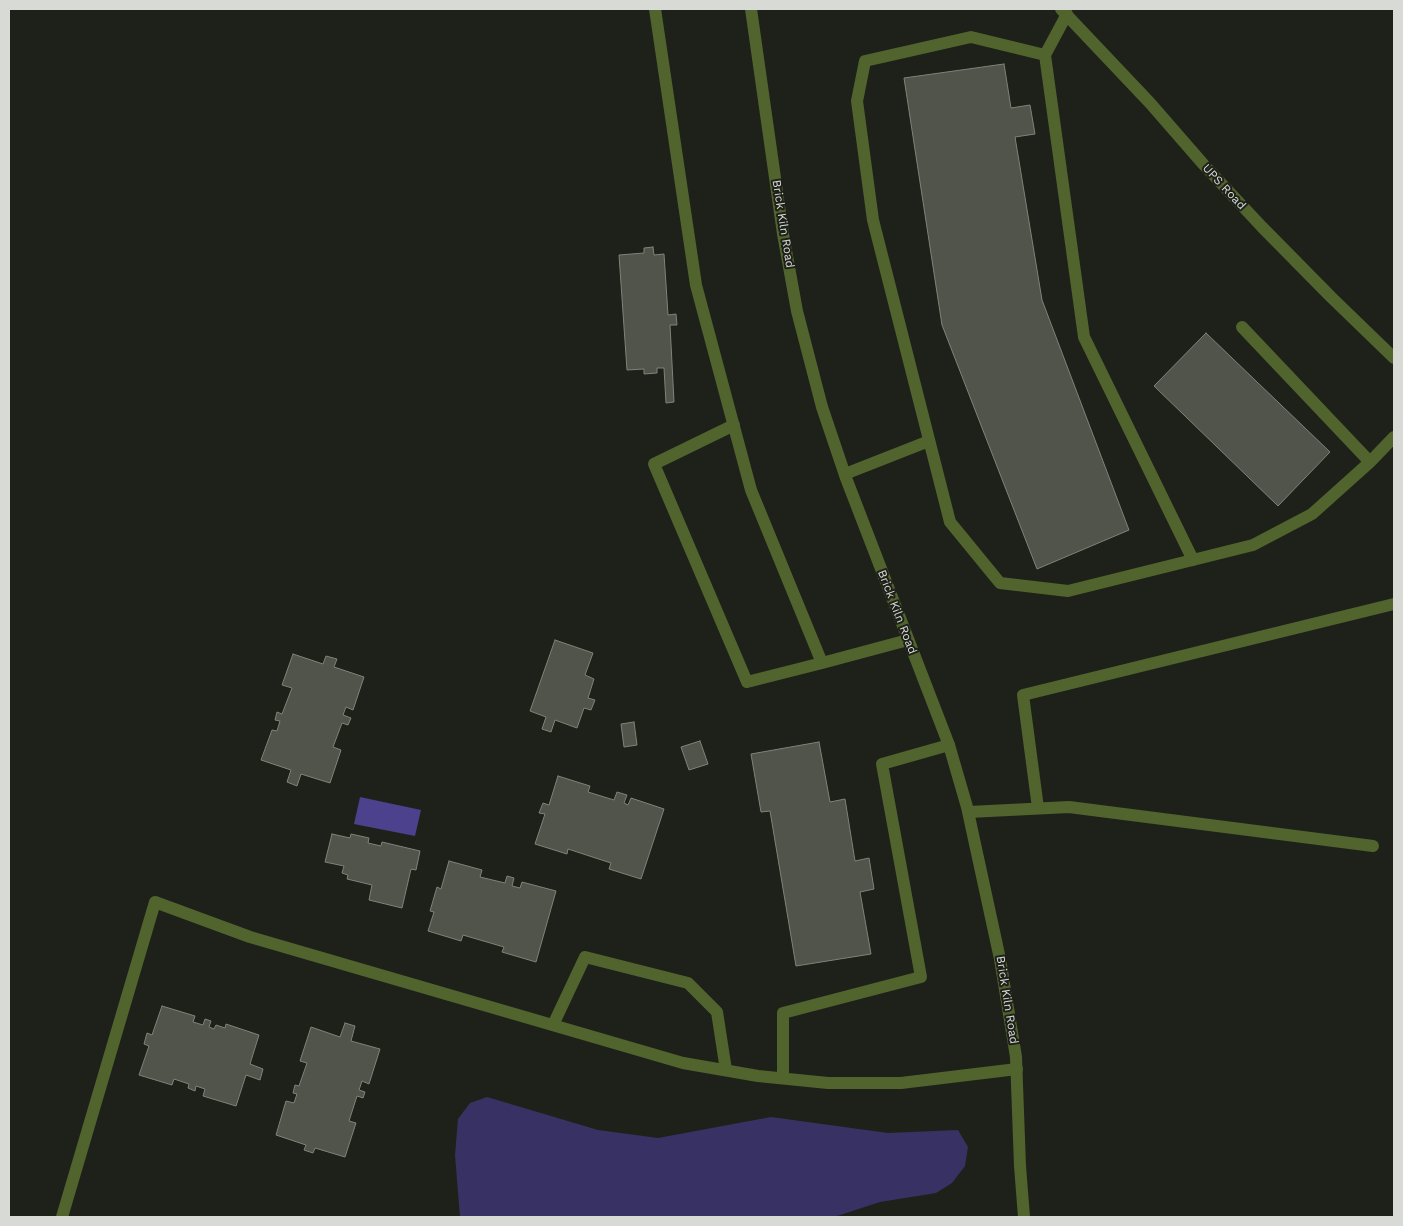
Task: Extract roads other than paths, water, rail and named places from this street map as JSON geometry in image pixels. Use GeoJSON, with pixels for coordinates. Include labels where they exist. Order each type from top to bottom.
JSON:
{"type":"FeatureCollection","features":[{"type":"Feature","properties":{"kind":"street"},"geometry":{"type":"LineString","coordinates":[[655,9],[696,285],[751,490],[822,662]]}},
{"type":"Feature","properties":{"kind":"street","name":"Brick Kiln Road"},"geometry":{"type":"LineString","coordinates":[[751,9],[783,234],[797,311],[822,407],[845,474],[949,745],[969,812],[1000,959],[1016,1057],[1024,1217]]}},
{"type":"Feature","properties":{"kind":"street"},"geometry":{"type":"LineString","coordinates":[[1064,12],[1045,55],[1084,337],[1193,560]]}},
{"type":"Feature","properties":{"kind":"street","name":"UPS Road"},"geometry":{"type":"LineString","coordinates":[[1064,12],[1150,103],[1262,227],[1394,358]]}},
{"type":"Feature","properties":{"kind":"street"},"geometry":{"type":"LineString","coordinates":[[1045,55],[971,38],[864,61],[857,101],[873,220],[950,522],[1000,583],[1068,591],[1253,546],[1312,514],[1370,462],[1394,437]]}},
{"type":"Feature","properties":{"kind":"street"},"geometry":{"type":"LineString","coordinates":[[1242,327],[1370,462]]}},
{"type":"Feature","properties":{"kind":"street"},"geometry":{"type":"LineString","coordinates":[[734,425],[654,464],[747,682],[908,640]]}},
{"type":"Feature","properties":{"kind":"street"},"geometry":{"type":"LineString","coordinates":[[845,474],[929,441]]}},
{"type":"Feature","properties":{"kind":"street"},"geometry":{"type":"LineString","coordinates":[[1038,808],[1023,695],[1394,604]]}},
{"type":"Feature","properties":{"kind":"street"},"geometry":{"type":"LineString","coordinates":[[783,1078],[783,1013],[921,977],[882,764],[949,745]]}},
{"type":"Feature","properties":{"kind":"street"},"geometry":{"type":"LineString","coordinates":[[969,812],[1070,807],[1373,846]]}},
{"type":"Feature","properties":{"kind":"street"},"geometry":{"type":"LineString","coordinates":[[62,1217],[155,902],[250,937],[683,1063],[828,1083],[901,1083],[1017,1068]]}},
{"type":"Feature","properties":{"kind":"street"},"geometry":{"type":"LineString","coordinates":[[553,1025],[585,958],[688,983],[717,1012],[726,1070]]}}]}
